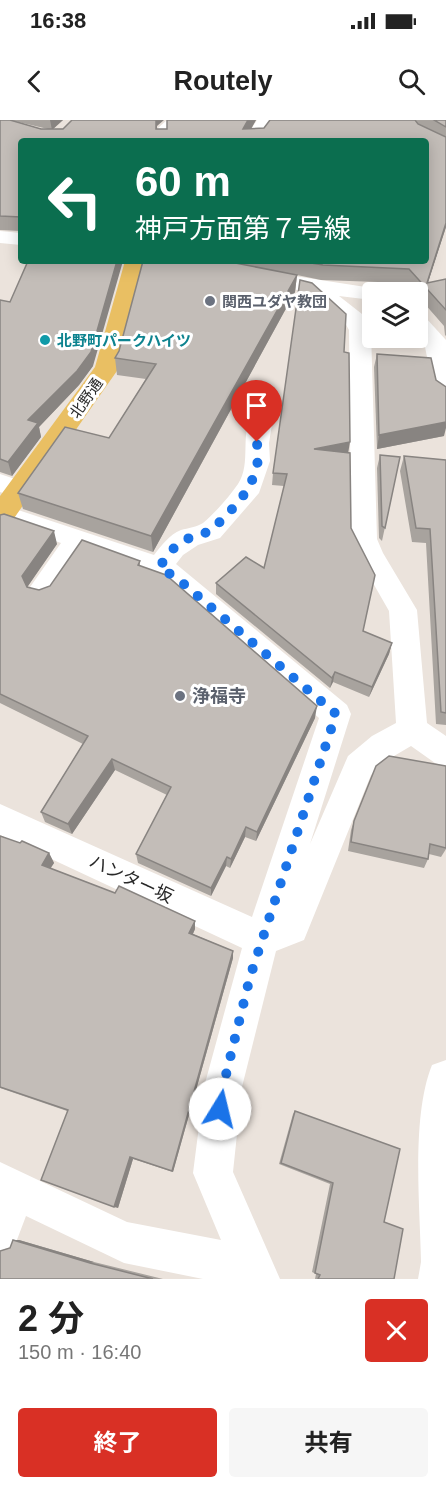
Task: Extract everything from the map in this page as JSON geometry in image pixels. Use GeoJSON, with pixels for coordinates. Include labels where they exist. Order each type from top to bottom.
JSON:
{"type":"FeatureCollection","features":[{"type":"Feature","properties":{"kind":"main road","name":"北野通"},"geometry":{"type":"LineString","coordinates":[[6,501],[107,368],[142,267]]}},
{"type":"Feature","properties":{"kind":"street"},"geometry":{"type":"LineString","coordinates":[[254,138],[267,120]]}},
{"type":"Feature","properties":{"kind":"street"},"geometry":{"type":"LineString","coordinates":[[0,237],[18,239]]}},
{"type":"Feature","properties":{"kind":"street"},"geometry":{"type":"LineString","coordinates":[[260,277],[279,269],[280,264]]}},
{"type":"Feature","properties":{"kind":"street"},"geometry":{"type":"LineString","coordinates":[[237,272],[321,288],[362,293]]}},
{"type":"Feature","properties":{"kind":"street"},"geometry":{"type":"LineString","coordinates":[[321,288],[323,294],[354,319],[360,330],[364,539],[370,555],[403,610],[412,730]]}},
{"type":"Feature","properties":{"kind":"street"},"geometry":{"type":"LineString","coordinates":[[428,333],[435,340],[446,392]]}},
{"type":"Feature","properties":{"kind":"street"},"geometry":{"type":"LineString","coordinates":[[159,567],[182,543],[211,531],[250,487],[258,461],[257,442],[261,418]]}},
{"type":"Feature","properties":{"kind":"street"},"geometry":{"type":"LineString","coordinates":[[6,501],[79,539],[159,567],[178,579],[336,714],[262,939],[223,1087],[213,1173],[257,1273]]}},
{"type":"Feature","properties":{"kind":"street"},"geometry":{"type":"LineString","coordinates":[[42,590],[79,539]]}},
{"type":"Feature","properties":{"kind":"street"},"geometry":{"type":"LineString","coordinates":[[412,730],[446,753]]}},
{"type":"Feature","properties":{"kind":"street"},"geometry":{"type":"LineString","coordinates":[[262,939],[292,928],[359,766],[382,746],[412,730]]}},
{"type":"Feature","properties":{"kind":"street","name":"ハンター坂"},"geometry":{"type":"LineString","coordinates":[[0,819],[262,939]]}},
{"type":"Feature","properties":{"kind":"street"},"geometry":{"type":"LineString","coordinates":[[442,1268],[440,1134],[446,1079]]}},
{"type":"Feature","properties":{"kind":"street"},"geometry":{"type":"LineString","coordinates":[[0,1230],[7,1185],[124,1242],[257,1273]]}},
{"type":"Feature","properties":{"kind":"lane"},"geometry":{"type":"LineString","coordinates":[[162,138],[162,128],[173,120]]}},
{"type":"Feature","properties":{"kind":"building"},"geometry":{"type":"Polygon","coordinates":[[[0,120],[10,120],[41,129],[63,129],[72,120],[156,120],[156,129],[167,129],[167,120],[248,120],[243,129],[264,128],[270,120],[415,120],[418,124],[446,137],[446,223],[427,282],[421,282],[409,269],[317,264],[429,264],[429,138],[18,138],[18,217],[0,216],[0,120]]]}},
{"type":"Feature","properties":{"kind":"building"},"geometry":{"type":"Polygon","coordinates":[[[434,120],[446,120],[446,127],[434,120]]]}},
{"type":"Feature","properties":{"kind":"building"},"geometry":{"type":"Polygon","coordinates":[[[27,264],[116,264],[91,352],[77,371],[28,420],[38,423],[8,462],[0,459],[0,300],[10,302],[27,264]]]}},
{"type":"Feature","properties":{"kind":"building"},"geometry":{"type":"Polygon","coordinates":[[[142,264],[240,264],[297,275],[151,536],[18,493],[65,427],[109,438],[156,364],[115,358],[119,351],[142,264]]]}},
{"type":"Feature","properties":{"kind":"building"},"geometry":{"type":"Polygon","coordinates":[[[446,279],[446,310],[428,290],[428,283],[446,279]]]}},
{"type":"Feature","properties":{"kind":"building"},"geometry":{"type":"Polygon","coordinates":[[[300,280],[312,283],[346,314],[344,352],[349,353],[350,442],[314,449],[350,453],[351,528],[375,575],[363,631],[392,643],[372,687],[335,672],[332,678],[216,583],[246,557],[264,568],[287,474],[273,473],[300,280]]]}},
{"type":"Feature","properties":{"kind":"building"},"geometry":{"type":"Polygon","coordinates":[[[377,354],[431,358],[436,380],[446,387],[446,422],[379,435],[377,354]]]}},
{"type":"Feature","properties":{"kind":"building"},"geometry":{"type":"Polygon","coordinates":[[[380,455],[400,457],[385,528],[382,526],[380,455]]]}},
{"type":"Feature","properties":{"kind":"building"},"geometry":{"type":"Polygon","coordinates":[[[404,456],[446,460],[446,713],[441,712],[430,529],[416,528],[404,456]]]}},
{"type":"Feature","properties":{"kind":"building"},"geometry":{"type":"Polygon","coordinates":[[[4,514],[54,531],[22,576],[27,587],[39,590],[50,586],[82,540],[140,561],[138,565],[166,575],[317,706],[257,832],[246,827],[231,859],[227,857],[211,888],[136,854],[171,787],[112,759],[68,824],[41,812],[88,736],[0,694],[0,515],[4,514]]]}},
{"type":"Feature","properties":{"kind":"building"},"geometry":{"type":"Polygon","coordinates":[[[389,756],[446,766],[446,848],[430,844],[428,859],[351,842],[354,821],[376,766],[389,756]]]}},
{"type":"Feature","properties":{"kind":"building"},"geometry":{"type":"Polygon","coordinates":[[[0,836],[20,843],[22,841],[49,853],[42,865],[115,893],[119,886],[195,921],[189,933],[233,951],[172,1171],[130,1157],[114,1207],[41,1180],[68,1110],[0,1087],[0,836]]]}},
{"type":"Feature","properties":{"kind":"building"},"geometry":{"type":"Polygon","coordinates":[[[295,1111],[400,1149],[384,1222],[403,1229],[394,1279],[318,1279],[320,1275],[315,1273],[333,1183],[281,1163],[295,1111]]]}},
{"type":"Feature","properties":{"kind":"building"},"geometry":{"type":"Polygon","coordinates":[[[13,1240],[153,1279],[0,1279],[0,1251],[10,1248],[13,1240]]]}},
{"type":"Feature","properties":{"kind":"place","name":"関西ユダヤ教団"},"geometry":{"type":"Point","coordinates":[210,301]}},
{"type":"Feature","properties":{"kind":"place","name":"北野町パークハイツ"},"geometry":{"type":"Point","coordinates":[45,340]}},
{"type":"Feature","properties":{"kind":"place","name":"浄福寺"},"geometry":{"type":"Point","coordinates":[180,696]}},
{"type":"Feature","properties":{"kind":"route"},"geometry":{"type":"LineString","coordinates":[[220,1109],[223,1087],[250,977],[336,714],[178,579],[159,567],[174,548],[189,538],[211,531],[250,487],[258,461],[257,442]]}}]}
